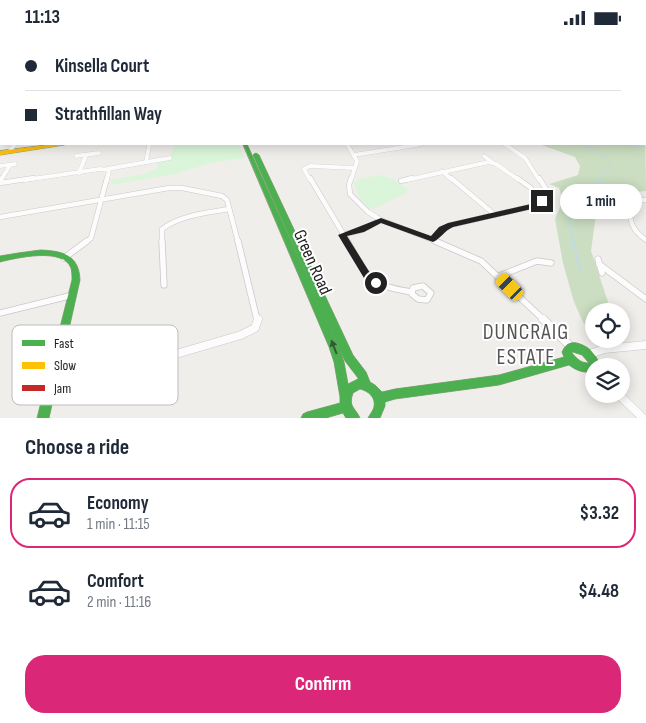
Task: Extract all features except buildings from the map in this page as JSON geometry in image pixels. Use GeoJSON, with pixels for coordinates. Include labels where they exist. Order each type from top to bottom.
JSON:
{"type":"FeatureCollection","features":[{"type":"Feature","properties":{"kind":"main road"},"geometry":{"type":"LineString","coordinates":[[0,153],[56,145]]}},
{"type":"Feature","properties":{"kind":"main road","name":"Green Road"},"geometry":{"type":"LineString","coordinates":[[246,145],[334,347],[339,361],[345,395],[344,407]]}},
{"type":"Feature","properties":{"kind":"main road","name":"Green Road"},"geometry":{"type":"LineString","coordinates":[[250,145],[349,358],[362,375],[365,384],[374,388],[380,397]]}},
{"type":"Feature","properties":{"kind":"main road"},"geometry":{"type":"LineString","coordinates":[[0,259],[41,253],[64,258],[72,264],[76,272],[66,325]]}},
{"type":"Feature","properties":{"kind":"main road"},"geometry":{"type":"LineString","coordinates":[[585,368],[571,361],[567,352],[571,348],[581,349],[589,354],[591,358]]}},
{"type":"Feature","properties":{"kind":"main road"},"geometry":{"type":"LineString","coordinates":[[384,418],[380,397],[499,381],[571,361]]}},
{"type":"Feature","properties":{"kind":"main road"},"geometry":{"type":"LineString","coordinates":[[345,395],[354,385],[365,384]]}},
{"type":"Feature","properties":{"kind":"main road"},"geometry":{"type":"LineString","coordinates":[[44,418],[47,405]]}},
{"type":"Feature","properties":{"kind":"main road"},"geometry":{"type":"LineString","coordinates":[[374,418],[381,406]]}},
{"type":"Feature","properties":{"kind":"main road"},"geometry":{"type":"LineString","coordinates":[[307,418],[331,409],[344,407],[354,418]]}},
{"type":"Feature","properties":{"kind":"street"},"geometry":{"type":"LineString","coordinates":[[10,151],[14,145]]}},
{"type":"Feature","properties":{"kind":"street"},"geometry":{"type":"LineString","coordinates":[[348,145],[357,161],[349,185],[350,194],[368,212],[381,220],[472,256],[499,276],[571,348]]}},
{"type":"Feature","properties":{"kind":"street"},"geometry":{"type":"LineString","coordinates":[[354,155],[416,145]]}},
{"type":"Feature","properties":{"kind":"street"},"geometry":{"type":"LineString","coordinates":[[433,240],[446,227],[533,206],[544,198],[546,189],[527,159],[505,145]]}},
{"type":"Feature","properties":{"kind":"street"},"geometry":{"type":"LineString","coordinates":[[146,162],[149,146]]}},
{"type":"Feature","properties":{"kind":"street"},"geometry":{"type":"LineString","coordinates":[[76,156],[99,153]]}},
{"type":"Feature","properties":{"kind":"street"},"geometry":{"type":"LineString","coordinates":[[79,173],[86,155]]}},
{"type":"Feature","properties":{"kind":"street"},"geometry":{"type":"LineString","coordinates":[[484,156],[531,188]]}},
{"type":"Feature","properties":{"kind":"street"},"geometry":{"type":"LineString","coordinates":[[0,182],[79,173],[170,158]]}},
{"type":"Feature","properties":{"kind":"street"},"geometry":{"type":"LineString","coordinates":[[401,181],[492,162]]}},
{"type":"Feature","properties":{"kind":"street"},"geometry":{"type":"LineString","coordinates":[[0,166],[12,165],[0,182]]}},
{"type":"Feature","properties":{"kind":"street"},"geometry":{"type":"LineString","coordinates":[[354,168],[310,166],[304,169],[370,279],[386,288],[412,292]]}},
{"type":"Feature","properties":{"kind":"street"},"geometry":{"type":"LineString","coordinates":[[64,258],[91,238],[103,199],[109,170],[107,169]]}},
{"type":"Feature","properties":{"kind":"street"},"geometry":{"type":"LineString","coordinates":[[442,171],[494,214]]}},
{"type":"Feature","properties":{"kind":"street"},"geometry":{"type":"LineString","coordinates":[[408,179],[414,184]]}},
{"type":"Feature","properties":{"kind":"street"},"geometry":{"type":"LineString","coordinates":[[0,217],[169,188],[182,188],[222,196],[226,200],[229,209],[258,319],[255,328],[241,335],[178,353]]}},
{"type":"Feature","properties":{"kind":"street"},"geometry":{"type":"LineString","coordinates":[[646,199],[636,201],[630,206],[629,221],[636,233],[646,240]]}},
{"type":"Feature","properties":{"kind":"street"},"geometry":{"type":"LineString","coordinates":[[164,285],[162,229],[167,224],[180,219],[229,209]]}},
{"type":"Feature","properties":{"kind":"street"},"geometry":{"type":"LineString","coordinates":[[342,235],[362,230],[381,220]]}},
{"type":"Feature","properties":{"kind":"street"},"geometry":{"type":"LineString","coordinates":[[499,276],[537,261],[551,263]]}},
{"type":"Feature","properties":{"kind":"street"},"geometry":{"type":"LineString","coordinates":[[602,273],[599,262],[646,299]]}},
{"type":"Feature","properties":{"kind":"street"},"geometry":{"type":"LineString","coordinates":[[0,313],[73,295]]}},
{"type":"Feature","properties":{"kind":"street"},"geometry":{"type":"LineString","coordinates":[[589,354],[604,349],[646,345]]}},
{"type":"Feature","properties":{"kind":"street"},"geometry":{"type":"LineString","coordinates":[[627,403],[643,418]]}},
{"type":"Feature","properties":{"kind":"green space"},"geometry":{"type":"Polygon","coordinates":[[[175,145],[239,145],[244,158],[211,163],[175,174],[111,185],[111,180],[144,174],[157,169],[157,162],[164,160],[173,151],[175,145]]]}},
{"type":"Feature","properties":{"kind":"green space"},"geometry":{"type":"Polygon","coordinates":[[[542,145],[645,145],[646,191],[616,194],[598,199],[591,251],[608,302],[585,303],[585,325],[574,302],[563,263],[555,219],[563,200],[559,188],[549,184],[578,175],[580,166],[575,157],[542,145]]]}},
{"type":"Feature","properties":{"kind":"green space"},"geometry":{"type":"Polygon","coordinates":[[[380,175],[393,179],[408,189],[405,194],[373,209],[360,198],[354,182],[359,179],[380,175]]]}},
{"type":"Feature","properties":{"kind":"waterway"},"geometry":{"type":"LineString","coordinates":[[583,145],[601,153],[610,163],[603,178]]}},
{"type":"Feature","properties":{"kind":"waterway"},"geometry":{"type":"LineString","coordinates":[[628,145],[646,148]]}},
{"type":"Feature","properties":{"kind":"waterway"},"geometry":{"type":"LineString","coordinates":[[573,242],[570,228],[570,204],[603,178]]}},
{"type":"Feature","properties":{"kind":"waterway"},"geometry":{"type":"LineString","coordinates":[[573,241],[580,269]]}},
{"type":"Feature","properties":{"kind":"traffic: fast"},"geometry":{"type":"LineString","coordinates":[[245,145],[334,347],[339,362],[345,395]]}},
{"type":"Feature","properties":{"kind":"traffic: fast"},"geometry":{"type":"LineString","coordinates":[[256,155],[349,358],[362,375],[365,384]]}},
{"type":"Feature","properties":{"kind":"traffic: fast"},"geometry":{"type":"LineString","coordinates":[[0,259],[41,253],[62,256],[70,261],[75,268],[76,280],[65,325]]}},
{"type":"Feature","properties":{"kind":"traffic: fast"},"geometry":{"type":"LineString","coordinates":[[571,347],[588,354],[593,360],[594,364],[592,367],[576,365],[567,352],[571,347]]}},
{"type":"Feature","properties":{"kind":"traffic: fast"},"geometry":{"type":"LineString","coordinates":[[380,398],[395,394],[499,380],[571,360]]}},
{"type":"Feature","properties":{"kind":"traffic: fast"},"geometry":{"type":"LineString","coordinates":[[354,418],[346,408],[346,397],[349,389],[359,384],[371,388],[378,396],[380,401],[378,412],[374,418]]}},
{"type":"Feature","properties":{"kind":"traffic: fast"},"geometry":{"type":"LineString","coordinates":[[43,418],[46,405]]}},
{"type":"Feature","properties":{"kind":"traffic: fast"},"geometry":{"type":"LineString","coordinates":[[307,418],[344,407]]}},
{"type":"Feature","properties":{"kind":"traffic: slow"},"geometry":{"type":"LineString","coordinates":[[0,153],[57,145]]}},
{"type":"Feature","properties":{"kind":"district","name":"DUNCRAIG ESTATE"},"geometry":{"type":"Point","coordinates":[526,344]}},
{"type":"Feature","properties":{"kind":"route"},"geometry":{"type":"LineString","coordinates":[[376,283],[367,276],[342,235],[362,230],[381,220],[433,240],[442,229],[451,225],[533,206],[542,201]]}}]}
